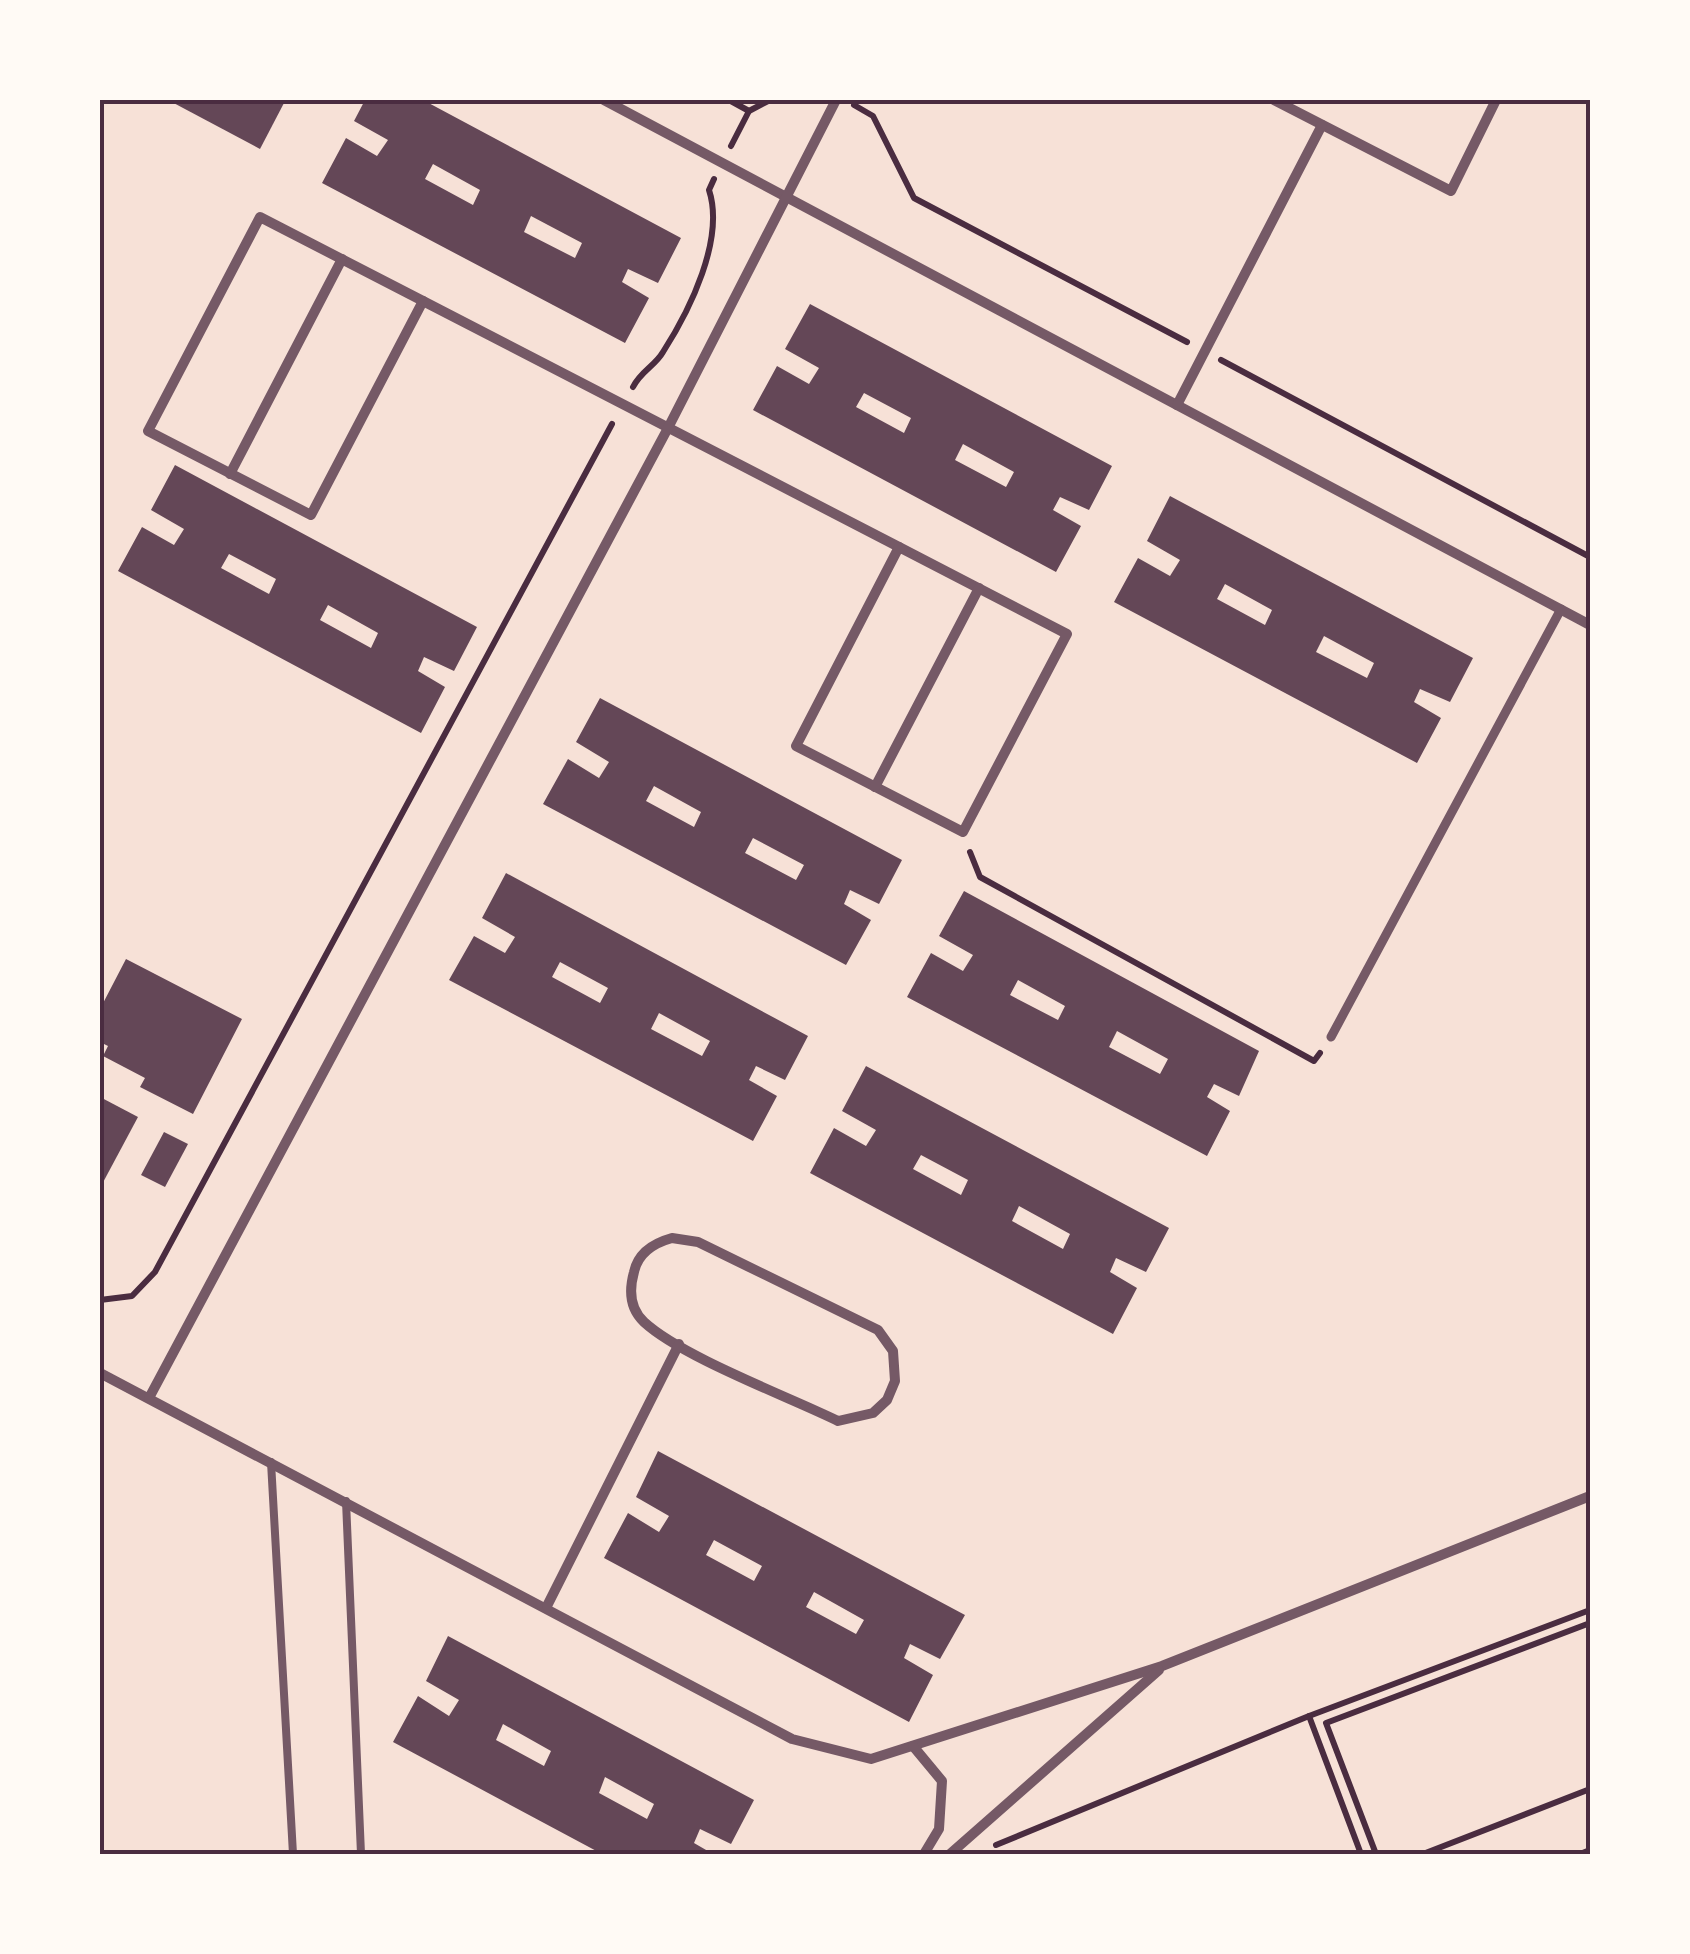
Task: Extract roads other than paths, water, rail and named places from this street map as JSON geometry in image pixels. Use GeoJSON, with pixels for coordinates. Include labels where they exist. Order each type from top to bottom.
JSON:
{"type":"FeatureCollection","features":[{"type":"Feature","properties":{"kind":"street"},"geometry":{"type":"LineString","coordinates":[[604,100],[1590,625]]}},
{"type":"Feature","properties":{"kind":"street"},"geometry":{"type":"LineString","coordinates":[[149,1398],[668,428],[836,100]]}},
{"type":"Feature","properties":{"kind":"street"},"geometry":{"type":"LineString","coordinates":[[1274,100],[1451,191],[1496,100]]}},
{"type":"Feature","properties":{"kind":"street"},"geometry":{"type":"LineString","coordinates":[[1177,405],[1322,125]]}},
{"type":"Feature","properties":{"kind":"street"},"geometry":{"type":"LineString","coordinates":[[423,300],[311,515],[148,431],[260,217],[423,300],[1067,634],[963,832],[796,746],[899,547]]}},
{"type":"Feature","properties":{"kind":"street"},"geometry":{"type":"LineString","coordinates":[[230,474],[342,259]]}},
{"type":"Feature","properties":{"kind":"street"},"geometry":{"type":"LineString","coordinates":[[876,787],[979,588]]}},
{"type":"Feature","properties":{"kind":"street"},"geometry":{"type":"LineString","coordinates":[[1331,1037],[1561,609]]}},
{"type":"Feature","properties":{"kind":"street"},"geometry":{"type":"LineString","coordinates":[[672,1238],[698,1242],[878,1330],[893,1352],[896,1381],[887,1400],[873,1413],[838,1420],[679,1344],[642,1321],[629,1291],[636,1261],[648,1249],[672,1238]]}},
{"type":"Feature","properties":{"kind":"street"},"geometry":{"type":"LineString","coordinates":[[547,1606],[679,1344]]}},
{"type":"Feature","properties":{"kind":"street"},"geometry":{"type":"LineString","coordinates":[[100,1373],[547,1606],[792,1739],[871,1759],[1162,1666],[1590,1496]]}},
{"type":"Feature","properties":{"kind":"street"},"geometry":{"type":"LineString","coordinates":[[950,1854],[1162,1666]]}},
{"type":"Feature","properties":{"kind":"street"},"geometry":{"type":"LineString","coordinates":[[912,1746],[942,1780],[939,1829],[924,1854]]}},
{"type":"Feature","properties":{"kind":"lane"},"geometry":{"type":"LineString","coordinates":[[271,1462],[293,1854]]}},
{"type":"Feature","properties":{"kind":"lane"},"geometry":{"type":"LineString","coordinates":[[346,1502],[361,1854]]}}]}
